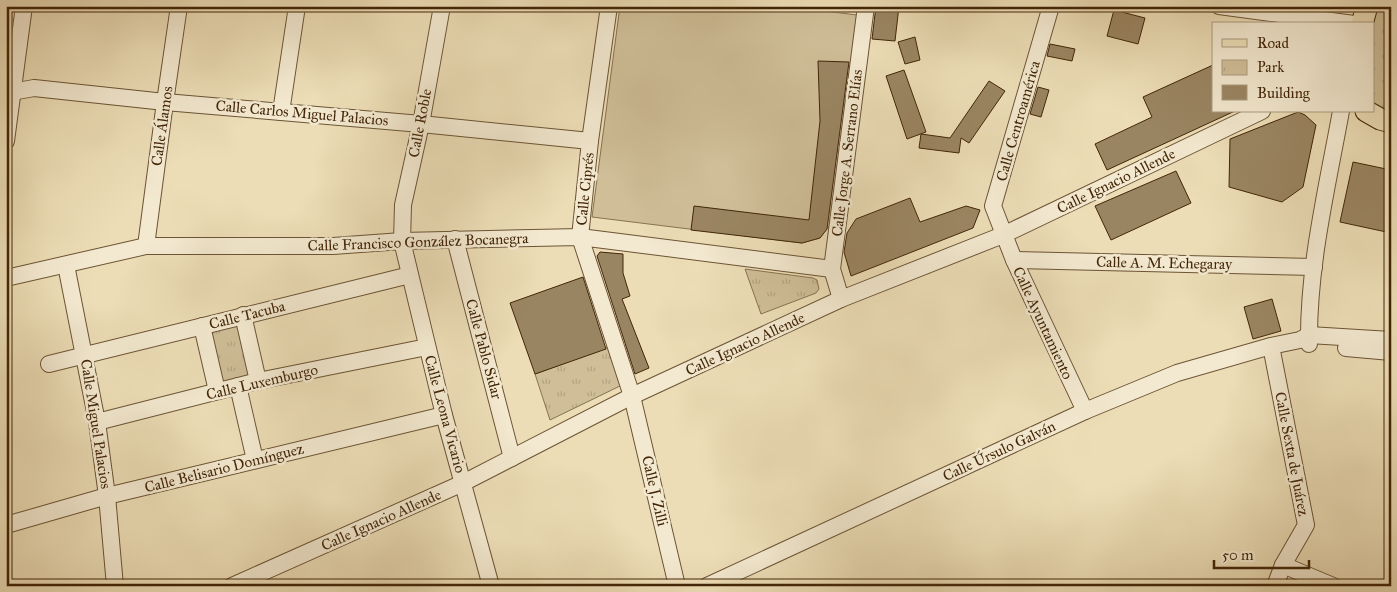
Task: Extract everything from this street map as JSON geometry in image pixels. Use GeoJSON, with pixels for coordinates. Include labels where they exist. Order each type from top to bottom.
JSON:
{"type":"FeatureCollection","features":[{"type":"Feature","properties":{"kind":"main road"},"geometry":{"type":"LineString","coordinates":[[1363,22],[1367,6]]}},
{"type":"Feature","properties":{"kind":"main road"},"geometry":{"type":"LineString","coordinates":[[1368,112],[1380,119],[1391,122]]}},
{"type":"Feature","properties":{"kind":"street"},"geometry":{"type":"LineString","coordinates":[[6,141],[10,92],[24,6]]}},
{"type":"Feature","properties":{"kind":"street","name":"Calle Álamos"},"geometry":{"type":"LineString","coordinates":[[146,246],[179,6]]}},
{"type":"Feature","properties":{"kind":"street"},"geometry":{"type":"LineString","coordinates":[[281,112],[297,6]]}},
{"type":"Feature","properties":{"kind":"street","name":"Calle Roble"},"geometry":{"type":"LineString","coordinates":[[402,241],[403,205],[421,124],[442,6]]}},
{"type":"Feature","properties":{"kind":"street","name":"Calle Ciprés"},"geometry":{"type":"LineString","coordinates":[[608,6],[590,141],[580,237],[632,396]]}},
{"type":"Feature","properties":{"kind":"street","name":"Calle Jorge A. Serrano Elías"},"geometry":{"type":"LineString","coordinates":[[841,299],[832,269],[866,6]]}},
{"type":"Feature","properties":{"kind":"street","name":"Calle Centroamérica"},"geometry":{"type":"LineString","coordinates":[[1003,235],[993,206],[1051,6]]}},
{"type":"Feature","properties":{"kind":"street"},"geometry":{"type":"LineString","coordinates":[[1219,6],[1339,22]]}},
{"type":"Feature","properties":{"kind":"street","name":"Calle Carlos Miguel Palacios"},"geometry":{"type":"LineString","coordinates":[[10,92],[34,88],[165,102],[590,141]]}},
{"type":"Feature","properties":{"kind":"street","name":"Calle Ignacio Allende"},"geometry":{"type":"LineString","coordinates":[[232,586],[464,483],[632,396],[841,299],[1003,235],[1260,112]]}},
{"type":"Feature","properties":{"kind":"street"},"geometry":{"type":"LineString","coordinates":[[1306,340],[1320,225],[1341,112]]}},
{"type":"Feature","properties":{"kind":"street","name":"Calle Ayuntamiento"},"geometry":{"type":"LineString","coordinates":[[1003,235],[1085,411]]}},
{"type":"Feature","properties":{"kind":"street","name":"Calle Francisco González Bocanegra"},"geometry":{"type":"LineString","coordinates":[[6,278],[146,246],[333,246],[455,239],[580,237],[832,269]]}},
{"type":"Feature","properties":{"kind":"street","name":"Calle Pablo Sidar"},"geometry":{"type":"LineString","coordinates":[[455,239],[512,458]]}},
{"type":"Feature","properties":{"kind":"street","name":"Calle Leona Vicario"},"geometry":{"type":"LineString","coordinates":[[402,241],[444,415],[492,586]]}},
{"type":"Feature","properties":{"kind":"street","name":"Calle A. M. Echegaray"},"geometry":{"type":"LineString","coordinates":[[1014,260],[1314,267]]}},
{"type":"Feature","properties":{"kind":"street","name":"Calle Miguel Palacios"},"geometry":{"type":"LineString","coordinates":[[66,265],[97,422],[107,496],[115,586]]}},
{"type":"Feature","properties":{"kind":"street","name":"Calle Tacuba"},"geometry":{"type":"LineString","coordinates":[[49,364],[410,275]]}},
{"type":"Feature","properties":{"kind":"street"},"geometry":{"type":"LineString","coordinates":[[243,315],[258,381]]}},
{"type":"Feature","properties":{"kind":"street"},"geometry":{"type":"LineString","coordinates":[[202,326],[217,391]]}},
{"type":"Feature","properties":{"kind":"street","name":"Calle Úrsulo Galván"},"geometry":{"type":"LineString","coordinates":[[707,586],[1085,411],[1177,373],[1271,346],[1306,340],[1391,340]]}},
{"type":"Feature","properties":{"kind":"street","name":"Calle Úrsulo Galván"},"geometry":{"type":"LineString","coordinates":[[1306,340],[1391,352]]}},
{"type":"Feature","properties":{"kind":"street","name":"Calle Sexta de Juárez"},"geometry":{"type":"LineString","coordinates":[[1271,346],[1306,525],[1283,565],[1275,586]]}},
{"type":"Feature","properties":{"kind":"street","name":"Calle Luxemburgo"},"geometry":{"type":"LineString","coordinates":[[97,422],[258,381],[427,347]]}},
{"type":"Feature","properties":{"kind":"street"},"geometry":{"type":"LineString","coordinates":[[238,386],[255,460]]}},
{"type":"Feature","properties":{"kind":"street","name":"Calle J. Zilli"},"geometry":{"type":"LineString","coordinates":[[632,396],[677,586]]}},
{"type":"Feature","properties":{"kind":"street","name":"Calle Belisario Domínguez"},"geometry":{"type":"LineString","coordinates":[[6,524],[107,496],[444,415]]}},
{"type":"Feature","properties":{"kind":"street"},"geometry":{"type":"LineString","coordinates":[[1283,565],[1333,586]]}},
{"type":"Feature","properties":{"kind":"green space"},"geometry":{"type":"Polygon","coordinates":[[[620,6],[784,6],[857,15],[830,225],[820,238],[802,243],[592,217],[620,6]]]}},
{"type":"Feature","properties":{"kind":"green space"},"geometry":{"type":"Polygon","coordinates":[[[1376,6],[1391,6],[1391,114],[1374,106],[1374,22],[1372,22],[1376,6]]]}},
{"type":"Feature","properties":{"kind":"green space"},"geometry":{"type":"Polygon","coordinates":[[[745,269],[813,278],[817,280],[819,289],[816,293],[761,314],[745,269]]]}},
{"type":"Feature","properties":{"kind":"green space"},"geometry":{"type":"Polygon","coordinates":[[[241,317],[256,380],[219,389],[204,327],[241,317]]]}},
{"type":"Feature","properties":{"kind":"green space"},"geometry":{"type":"Polygon","coordinates":[[[609,347],[622,385],[550,420],[535,374],[609,347]]]}},
{"type":"Feature","properties":{"kind":"building"},"geometry":{"type":"Polygon","coordinates":[[[876,6],[899,6],[895,41],[872,39],[876,6]]]}},
{"type":"Feature","properties":{"kind":"building"},"geometry":{"type":"Polygon","coordinates":[[[1297,6],[1342,6],[1342,9],[1335,11],[1297,6]]]}},
{"type":"Feature","properties":{"kind":"building"},"geometry":{"type":"Polygon","coordinates":[[[1114,10],[1145,18],[1138,44],[1107,36],[1114,10]]]}},
{"type":"Feature","properties":{"kind":"building"},"geometry":{"type":"Polygon","coordinates":[[[915,37],[920,60],[905,64],[898,42],[915,37]]]}},
{"type":"Feature","properties":{"kind":"building"},"geometry":{"type":"Polygon","coordinates":[[[1050,44],[1075,49],[1072,61],[1047,56],[1050,44]]]}},
{"type":"Feature","properties":{"kind":"building"},"geometry":{"type":"Polygon","coordinates":[[[818,61],[849,62],[827,229],[820,238],[802,243],[691,230],[694,206],[809,220],[820,121],[818,61]]]}},
{"type":"Feature","properties":{"kind":"building"},"geometry":{"type":"Polygon","coordinates":[[[1212,65],[1212,112],[1233,112],[1107,170],[1095,144],[1152,117],[1143,97],[1212,65]]]}},
{"type":"Feature","properties":{"kind":"building"},"geometry":{"type":"Polygon","coordinates":[[[904,70],[926,132],[907,139],[886,76],[904,70]]]}},
{"type":"Feature","properties":{"kind":"building"},"geometry":{"type":"Polygon","coordinates":[[[989,81],[1005,91],[969,143],[961,138],[959,153],[919,148],[921,134],[950,138],[989,81]]]}},
{"type":"Feature","properties":{"kind":"building"},"geometry":{"type":"Polygon","coordinates":[[[1038,87],[1049,90],[1041,117],[1030,114],[1038,87]]]}},
{"type":"Feature","properties":{"kind":"building"},"geometry":{"type":"Polygon","coordinates":[[[1298,112],[1305,115],[1316,125],[1303,187],[1282,202],[1229,187],[1230,139],[1298,112]]]}},
{"type":"Feature","properties":{"kind":"building"},"geometry":{"type":"Polygon","coordinates":[[[1353,162],[1391,170],[1391,233],[1340,222],[1353,162]]]}},
{"type":"Feature","properties":{"kind":"building"},"geometry":{"type":"Polygon","coordinates":[[[1176,171],[1191,203],[1111,240],[1095,206],[1176,171]]]}},
{"type":"Feature","properties":{"kind":"building"},"geometry":{"type":"Polygon","coordinates":[[[910,198],[920,222],[966,206],[980,210],[973,228],[851,276],[844,252],[847,233],[856,219],[910,198]]]}},
{"type":"Feature","properties":{"kind":"building"},"geometry":{"type":"Polygon","coordinates":[[[600,252],[623,254],[623,273],[630,296],[622,299],[649,368],[635,374],[597,256],[600,252]]]}},
{"type":"Feature","properties":{"kind":"building"},"geometry":{"type":"Polygon","coordinates":[[[583,277],[606,349],[535,374],[510,303],[583,277]]]}},
{"type":"Feature","properties":{"kind":"building"},"geometry":{"type":"Polygon","coordinates":[[[1272,299],[1281,331],[1253,339],[1244,307],[1272,299]]]}}]}
